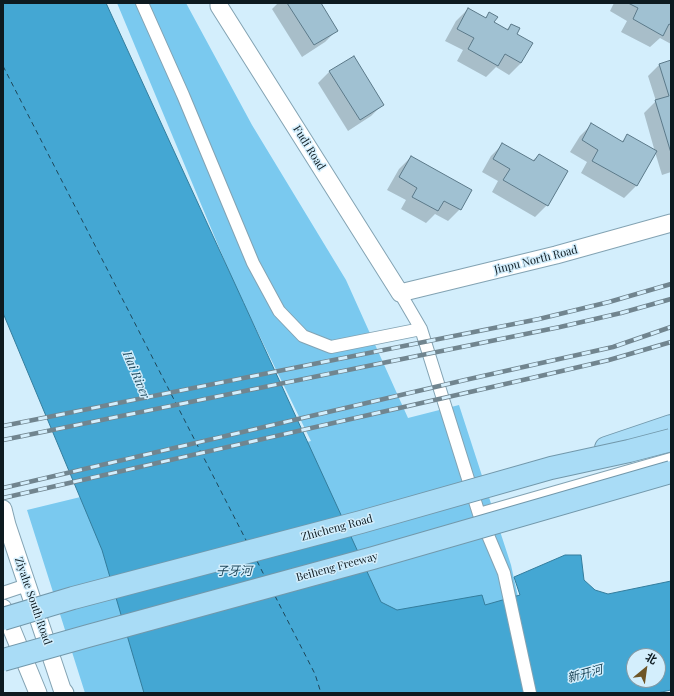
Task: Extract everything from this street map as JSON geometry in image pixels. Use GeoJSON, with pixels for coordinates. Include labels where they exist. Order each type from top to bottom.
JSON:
{"type":"FeatureCollection","features":[{"type":"Feature","properties":{"kind":"highway"},"geometry":{"type":"LineString","coordinates":[[551,468],[671,426]]}},
{"type":"Feature","properties":{"kind":"highway","name":"Zhicheng Road"},"geometry":{"type":"LineString","coordinates":[[3,619],[73,598],[361,522],[551,468],[671,440]]}},
{"type":"Feature","properties":{"kind":"highway","name":"Beiheng Freeway"},"geometry":{"type":"LineString","coordinates":[[3,660],[96,633],[373,558],[671,472]]}},
{"type":"Feature","properties":{"kind":"highway"},"geometry":{"type":"LineString","coordinates":[[526,514],[671,482]]}},
{"type":"Feature","properties":{"kind":"street"},"geometry":{"type":"LineString","coordinates":[[142,3],[183,95],[253,263],[279,311],[303,336],[331,347],[422,329]]}},
{"type":"Feature","properties":{"kind":"street","name":"Fudi Road"},"geometry":{"type":"LineString","coordinates":[[219,3],[219,6],[227,19],[400,292]]}},
{"type":"Feature","properties":{"kind":"street","name":"Jinpu North Road"},"geometry":{"type":"LineString","coordinates":[[400,292],[556,256],[671,223]]}},
{"type":"Feature","properties":{"kind":"street"},"geometry":{"type":"LineString","coordinates":[[400,292],[422,329],[479,514],[504,573],[530,693]]}},
{"type":"Feature","properties":{"kind":"street"},"geometry":{"type":"LineString","coordinates":[[479,514],[671,459]]}},
{"type":"Feature","properties":{"kind":"street","name":"Ziyahe South Road"},"geometry":{"type":"LineString","coordinates":[[3,509],[60,692]]}},
{"type":"Feature","properties":{"kind":"street"},"geometry":{"type":"LineString","coordinates":[[3,593],[27,585]]}},
{"type":"Feature","properties":{"kind":"street"},"geometry":{"type":"LineString","coordinates":[[3,608],[38,693]]}},
{"type":"Feature","properties":{"kind":"shaded area"},"geometry":{"type":"Polygon","coordinates":[[[117,3],[186,3],[252,125],[346,280],[408,418],[459,405],[511,565],[539,693],[85,693],[27,510],[311,441],[236,288],[117,3]]]}},
{"type":"Feature","properties":{"kind":"water","name":"子牙河"},"geometry":{"type":"Polygon","coordinates":[[[3,3],[106,3],[381,602],[397,610],[482,595],[485,605],[520,595],[514,577],[565,555],[581,555],[584,580],[595,590],[608,594],[671,581],[671,690],[657,693],[144,693],[102,550],[3,313],[3,3]]]}},
{"type":"Feature","properties":{"kind":"building"},"geometry":{"type":"Polygon","coordinates":[[[287,3],[321,3],[338,31],[314,45],[287,3]]]}},
{"type":"Feature","properties":{"kind":"building"},"geometry":{"type":"Polygon","coordinates":[[[628,3],[671,3],[671,25],[669,24],[663,36],[633,19],[638,8],[628,3]]]}},
{"type":"Feature","properties":{"kind":"building"},"geometry":{"type":"Polygon","coordinates":[[[468,8],[486,18],[489,12],[498,17],[494,22],[508,30],[511,24],[520,28],[517,34],[533,43],[521,63],[505,54],[498,66],[468,49],[474,38],[457,29],[468,8]]]}},
{"type":"Feature","properties":{"kind":"building"},"geometry":{"type":"Polygon","coordinates":[[[354,56],[384,105],[360,120],[329,71],[354,56]]]}},
{"type":"Feature","properties":{"kind":"building"},"geometry":{"type":"Polygon","coordinates":[[[671,60],[671,153],[655,100],[669,96],[659,64],[671,60]]]}},
{"type":"Feature","properties":{"kind":"building"},"geometry":{"type":"Polygon","coordinates":[[[591,123],[623,142],[627,134],[657,151],[637,186],[592,161],[598,150],[582,140],[591,123]]]}},
{"type":"Feature","properties":{"kind":"building"},"geometry":{"type":"Polygon","coordinates":[[[502,143],[534,161],[539,154],[568,171],[548,206],[503,180],[510,169],[493,159],[502,143]]]}},
{"type":"Feature","properties":{"kind":"building"},"geometry":{"type":"Polygon","coordinates":[[[411,156],[472,190],[461,210],[444,201],[438,211],[412,197],[417,188],[399,177],[411,156]]]}},
{"type":"Feature","properties":{"kind":"ferry route"},"geometry":{"type":"LineString","coordinates":[[3,66],[247,542]]}},
{"type":"Feature","properties":{"kind":"ferry route"},"geometry":{"type":"LineString","coordinates":[[257,561],[265,577]]}},
{"type":"Feature","properties":{"kind":"ferry route"},"geometry":{"type":"LineString","coordinates":[[275,596],[315,674],[321,693]]}},
{"type":"Feature","properties":{"kind":"railway"},"geometry":{"type":"LineString","coordinates":[[3,426],[539,319],[609,302],[671,284]]}},
{"type":"Feature","properties":{"kind":"railway"},"geometry":{"type":"LineString","coordinates":[[3,440],[560,327],[621,313],[671,299]]}},
{"type":"Feature","properties":{"kind":"railway"},"geometry":{"type":"LineString","coordinates":[[3,488],[613,347],[671,327]]}},
{"type":"Feature","properties":{"kind":"railway"},"geometry":{"type":"LineString","coordinates":[[3,498],[609,360],[671,342]]}},
{"type":"Feature","properties":{"kind":"water label","name":"Hai River"},"geometry":{"type":"Point","coordinates":[136,375]}},
{"type":"Feature","properties":{"kind":"water label","name":"新开河"},"geometry":{"type":"Point","coordinates":[585,674]}}]}
